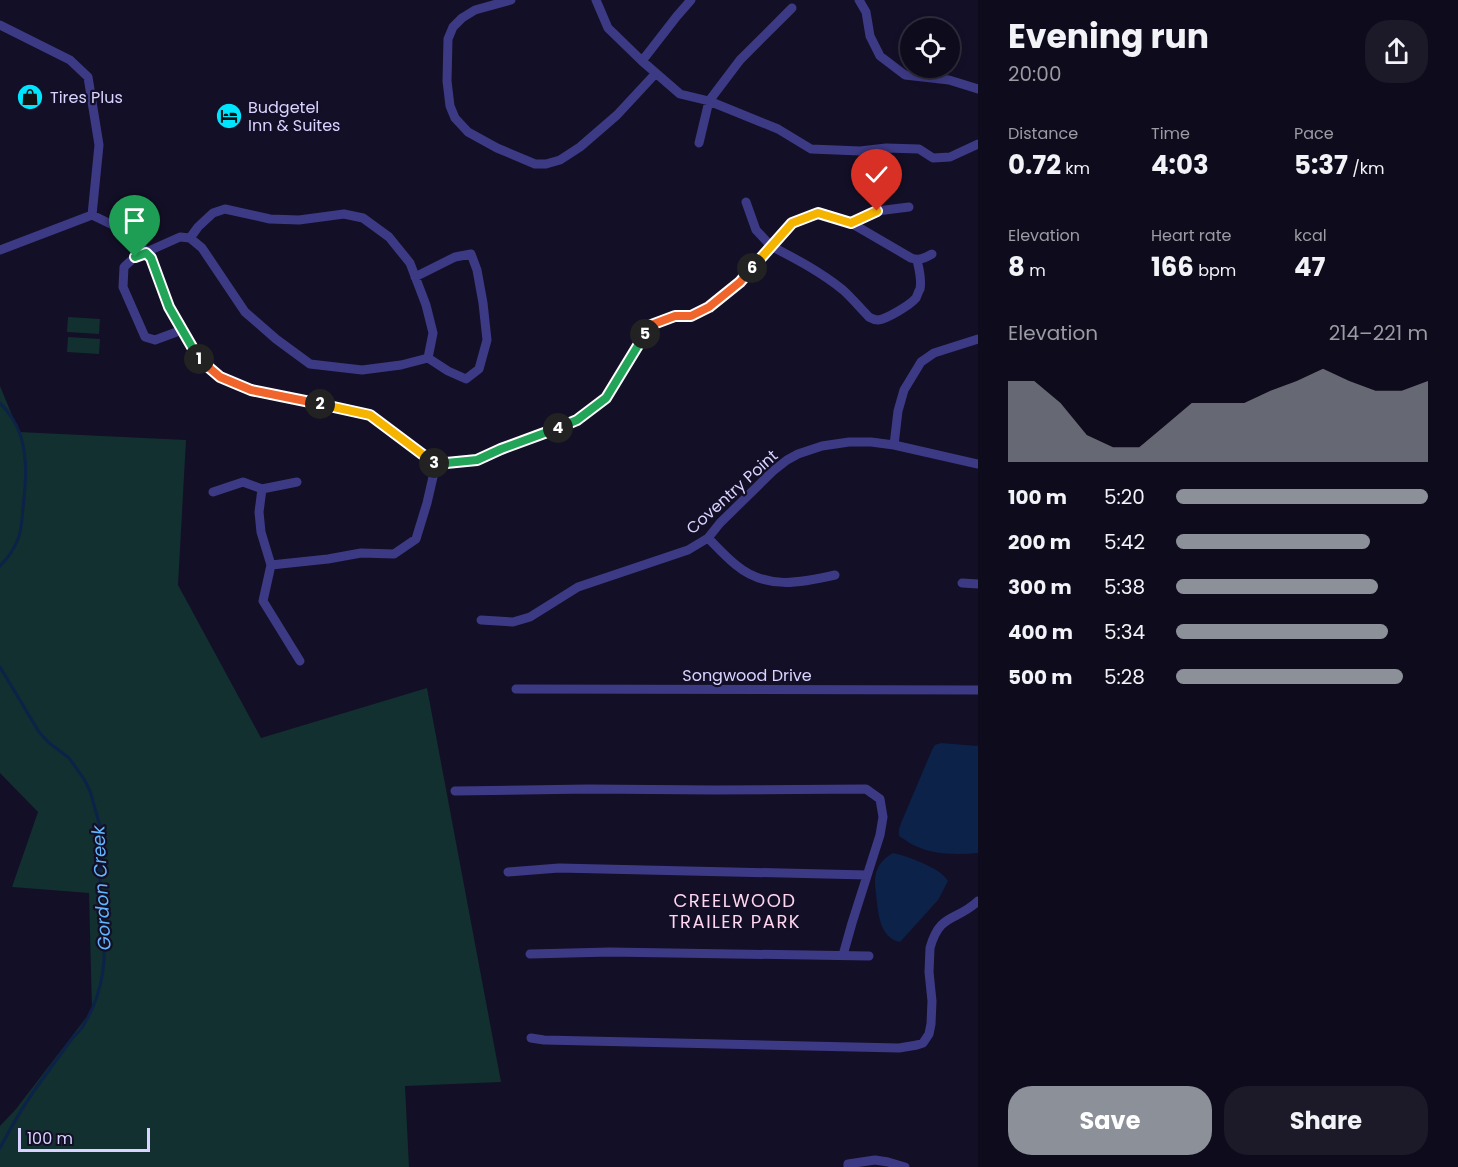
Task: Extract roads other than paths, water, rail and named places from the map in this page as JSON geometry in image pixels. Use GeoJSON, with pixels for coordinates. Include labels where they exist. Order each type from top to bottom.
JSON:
{"type":"FeatureCollection","features":[{"type":"Feature","properties":{"kind":"street"},"geometry":{"type":"LineString","coordinates":[[511,0],[474,10],[453,27],[448,39],[447,81],[450,105],[455,118],[468,132],[498,148],[535,164],[560,160],[580,147],[617,115],[656,73]]}},
{"type":"Feature","properties":{"kind":"street"},"geometry":{"type":"LineString","coordinates":[[596,0],[608,28],[680,94],[709,101],[778,129],[811,150],[918,149],[933,158],[950,157],[978,144]]}},
{"type":"Feature","properties":{"kind":"street"},"geometry":{"type":"LineString","coordinates":[[642,61],[691,0]]}},
{"type":"Feature","properties":{"kind":"street"},"geometry":{"type":"LineString","coordinates":[[859,0],[866,12],[870,36],[880,56],[905,75],[948,80],[978,89]]}},
{"type":"Feature","properties":{"kind":"street"},"geometry":{"type":"LineString","coordinates":[[699,143],[709,101],[740,60],[792,8]]}},
{"type":"Feature","properties":{"kind":"street"},"geometry":{"type":"LineString","coordinates":[[0,25],[70,60],[88,78],[99,145],[92,216]]}},
{"type":"Feature","properties":{"kind":"street"},"geometry":{"type":"LineString","coordinates":[[746,202],[756,230],[771,246],[829,279],[845,291],[874,320],[886,317],[916,298],[921,282],[917,260]]}},
{"type":"Feature","properties":{"kind":"street"},"geometry":{"type":"LineString","coordinates":[[851,223],[877,211],[909,207]]}},
{"type":"Feature","properties":{"kind":"street"},"geometry":{"type":"LineString","coordinates":[[190,237],[213,213],[225,209],[270,219],[299,220],[344,214],[363,218],[389,237],[410,263],[434,333],[428,358]]}},
{"type":"Feature","properties":{"kind":"street"},"geometry":{"type":"LineString","coordinates":[[0,250],[92,216],[117,227],[137,241],[151,258],[169,307],[182,330],[200,361],[220,377],[251,390],[370,415],[436,464],[477,460],[577,420],[606,398],[651,325],[675,316],[691,316],[709,307],[740,282],[792,223],[818,213],[851,223],[917,260],[932,254]]}},
{"type":"Feature","properties":{"kind":"street"},"geometry":{"type":"LineString","coordinates":[[182,330],[155,340],[145,337],[123,287],[124,267],[135,257],[180,237],[190,237],[202,248],[245,312],[276,339],[310,363],[362,370],[401,365],[428,358],[466,379],[479,369],[487,340],[477,270],[471,254],[455,258],[415,277]]}},
{"type":"Feature","properties":{"kind":"street"},"geometry":{"type":"LineString","coordinates":[[894,445],[898,411],[904,390],[921,362],[934,353],[978,339]]}},
{"type":"Feature","properties":{"kind":"street","name":"Coventry Point"},"geometry":{"type":"LineString","coordinates":[[481,620],[513,622],[530,617],[578,587],[688,550],[708,538],[720,523],[787,460],[822,446],[871,442],[978,464]]}},
{"type":"Feature","properties":{"kind":"street"},"geometry":{"type":"LineString","coordinates":[[271,566],[361,553],[394,554],[416,539],[436,464]]}},
{"type":"Feature","properties":{"kind":"street"},"geometry":{"type":"LineString","coordinates":[[213,492],[243,482],[261,489],[297,482]]}},
{"type":"Feature","properties":{"kind":"street"},"geometry":{"type":"LineString","coordinates":[[261,489],[259,512],[261,532],[271,566],[263,601],[300,661]]}},
{"type":"Feature","properties":{"kind":"street"},"geometry":{"type":"LineString","coordinates":[[708,538],[737,566],[760,580],[800,583],[835,575]]}},
{"type":"Feature","properties":{"kind":"street"},"geometry":{"type":"LineString","coordinates":[[962,584],[978,584]]}},
{"type":"Feature","properties":{"kind":"street","name":"Songwood Drive"},"geometry":{"type":"LineString","coordinates":[[516,689],[978,690]]}},
{"type":"Feature","properties":{"kind":"street"},"geometry":{"type":"LineString","coordinates":[[455,791],[866,789],[880,799],[883,817],[879,840],[843,955]]}},
{"type":"Feature","properties":{"kind":"street"},"geometry":{"type":"LineString","coordinates":[[508,872],[559,868],[867,875]]}},
{"type":"Feature","properties":{"kind":"street"},"geometry":{"type":"LineString","coordinates":[[531,1038],[900,1048],[917,1046],[927,1039],[932,1024],[929,960],[932,939],[944,922],[978,901]]}},
{"type":"Feature","properties":{"kind":"street"},"geometry":{"type":"LineString","coordinates":[[530,954],[610,952],[869,956]]}},
{"type":"Feature","properties":{"kind":"street"},"geometry":{"type":"LineString","coordinates":[[848,1167],[848,1164],[875,1160],[905,1167]]}},
{"type":"Feature","properties":{"kind":"water"},"geometry":{"type":"Polygon","coordinates":[[[941,743],[978,746],[978,853],[933,852],[916,846],[899,835],[901,823],[932,750],[935,745],[941,743]]]}},
{"type":"Feature","properties":{"kind":"water"},"geometry":{"type":"Polygon","coordinates":[[[893,853],[931,867],[948,881],[938,900],[900,942],[884,930],[879,916],[875,887],[878,867],[893,853]]]}},
{"type":"Feature","properties":{"kind":"waterway","name":"Gordon Creek"},"geometry":{"type":"LineString","coordinates":[[0,403],[12,417],[18,430],[23,443],[26,470],[19,535],[13,550],[0,566]]}},
{"type":"Feature","properties":{"kind":"waterway","name":"Gordon Creek"},"geometry":{"type":"LineString","coordinates":[[0,667],[39,732],[69,758],[90,791],[100,826],[100,915],[104,944],[103,972],[90,1013],[82,1028],[32,1094],[0,1148]]}},
{"type":"Feature","properties":{"kind":"place","name":"Tires Plus"},"geometry":{"type":"Point","coordinates":[30,97]}},
{"type":"Feature","properties":{"kind":"place","name":"Budgetel Inn & Suites"},"geometry":{"type":"Point","coordinates":[229,116]}},
{"type":"Feature","properties":{"kind":"district","name":"CREELWOOD TRAILER PARK"},"geometry":{"type":"Point","coordinates":[735,910]}}]}
